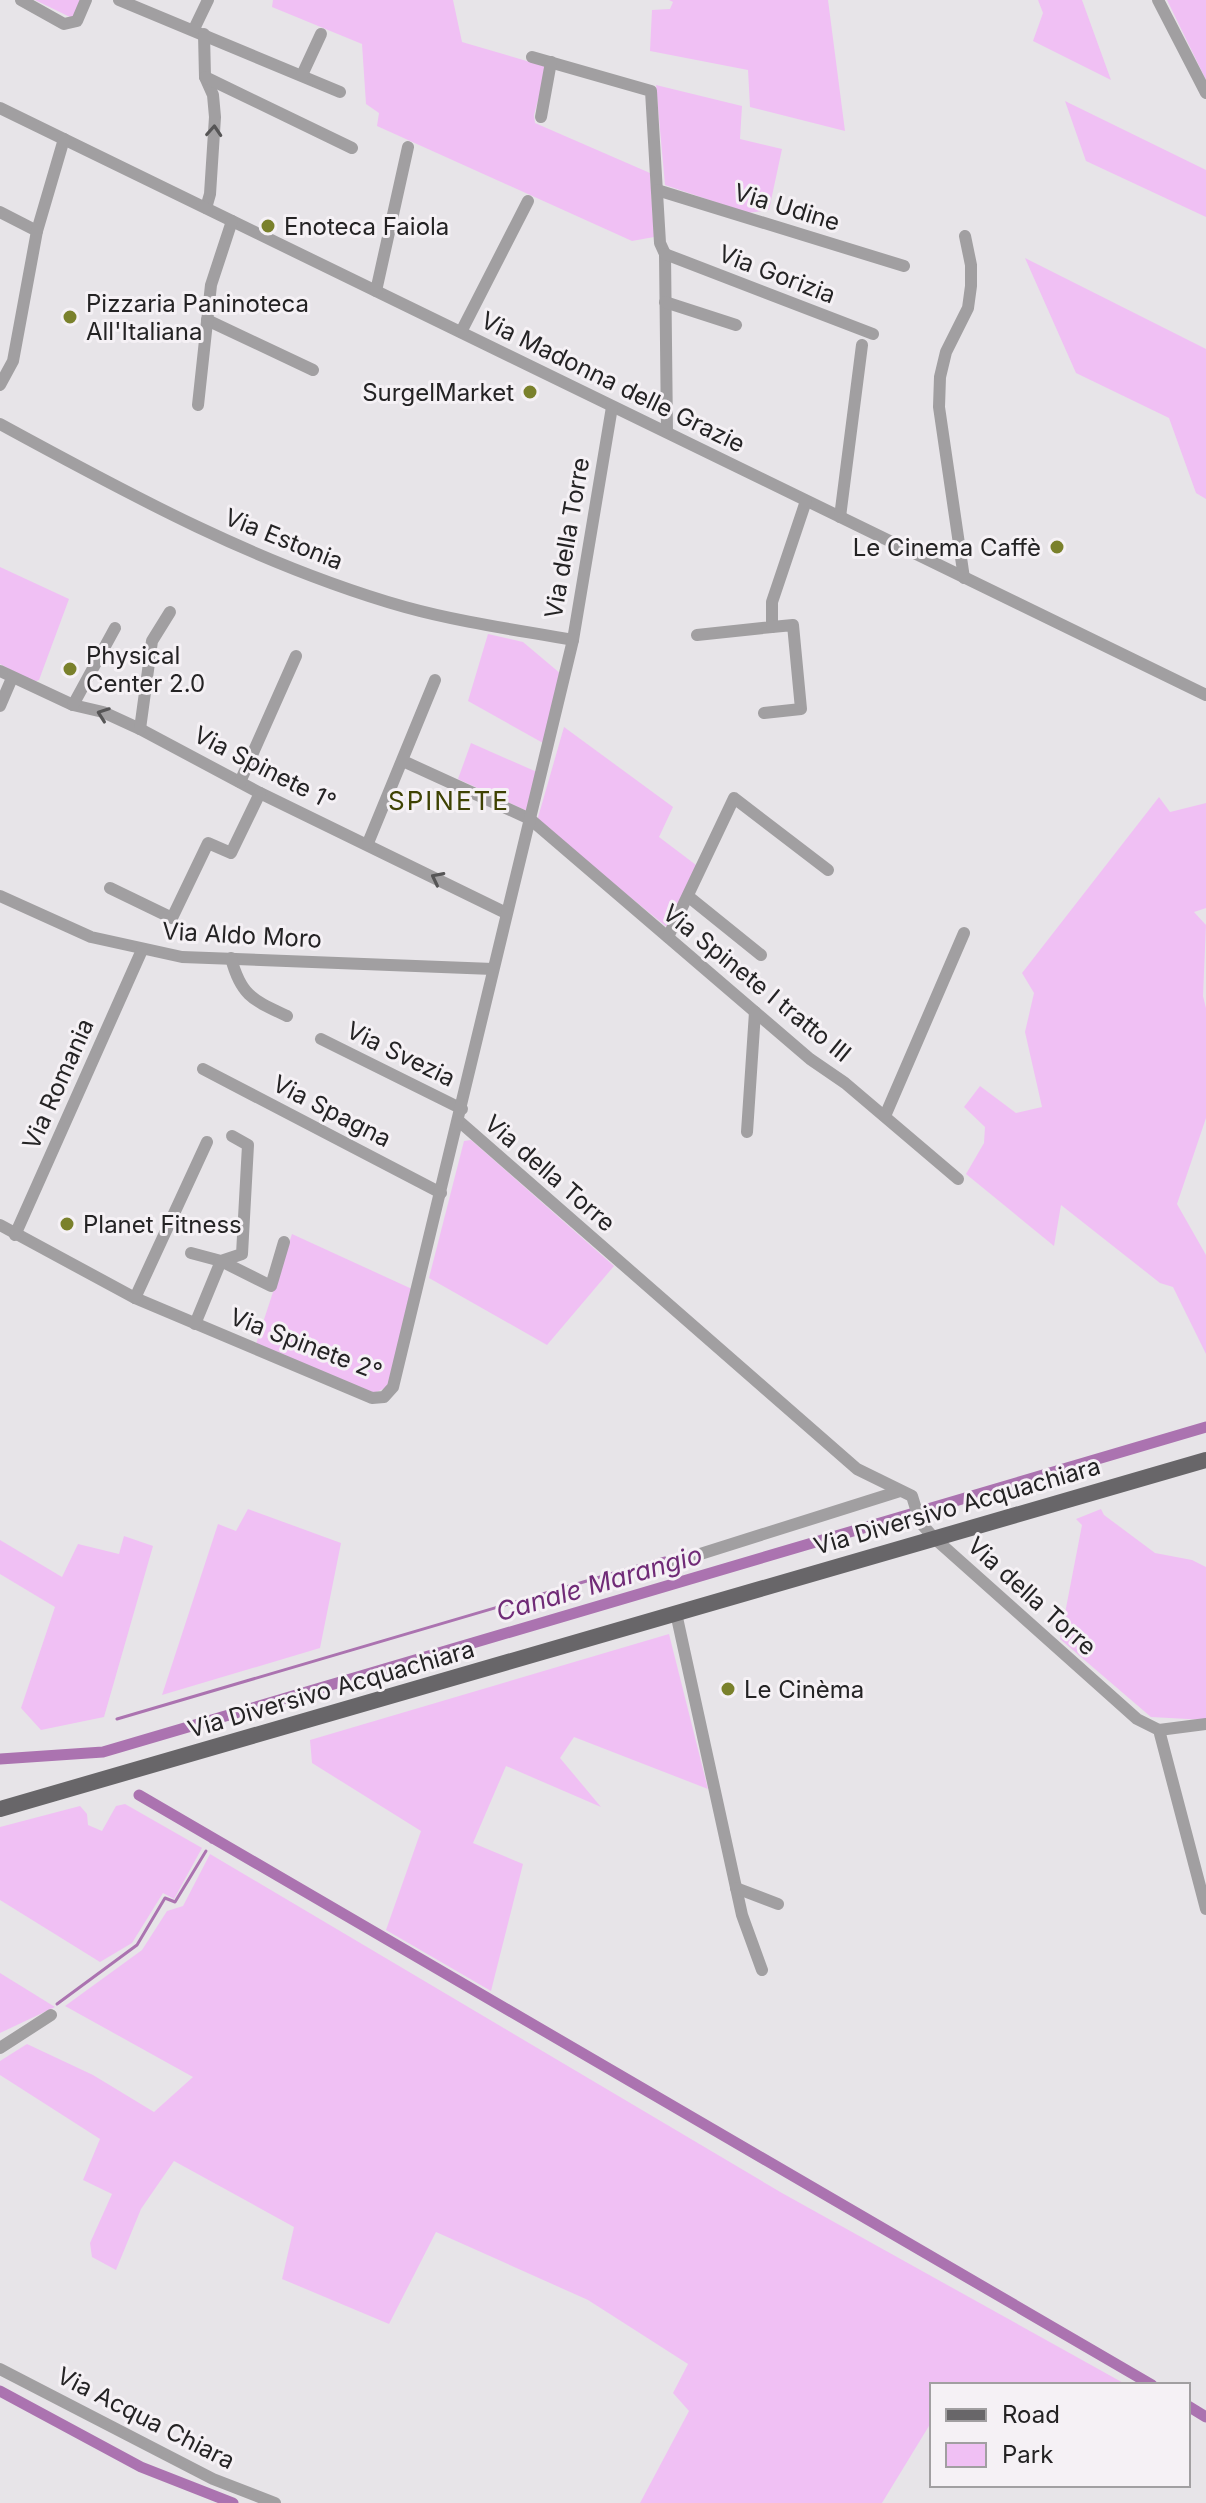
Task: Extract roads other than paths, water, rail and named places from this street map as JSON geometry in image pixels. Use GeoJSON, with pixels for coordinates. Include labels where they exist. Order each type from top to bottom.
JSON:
{"type":"FeatureCollection","features":[{"type":"Feature","properties":{"kind":"main road","name":"Via Diversivo Acquachiara"},"geometry":{"type":"LineString","coordinates":[[0,1809],[1206,1460]]}},
{"type":"Feature","properties":{"kind":"street"},"geometry":{"type":"LineString","coordinates":[[21,0],[64,24],[77,21],[86,0]]}},
{"type":"Feature","properties":{"kind":"street"},"geometry":{"type":"LineString","coordinates":[[119,0],[340,92]]}},
{"type":"Feature","properties":{"kind":"street"},"geometry":{"type":"LineString","coordinates":[[206,208],[215,117],[213,95],[205,77],[199,32],[208,0]]}},
{"type":"Feature","properties":{"kind":"street"},"geometry":{"type":"LineString","coordinates":[[1158,0],[1206,93]]}},
{"type":"Feature","properties":{"kind":"street"},"geometry":{"type":"LineString","coordinates":[[302,75],[321,34]]}},
{"type":"Feature","properties":{"kind":"street"},"geometry":{"type":"LineString","coordinates":[[532,57],[651,91],[660,243],[665,254],[667,432]]}},
{"type":"Feature","properties":{"kind":"street"},"geometry":{"type":"LineString","coordinates":[[541,117],[551,62]]}},
{"type":"Feature","properties":{"kind":"street"},"geometry":{"type":"LineString","coordinates":[[205,77],[352,148]]}},
{"type":"Feature","properties":{"kind":"street","name":"Via Madonna delle Grazie"},"geometry":{"type":"LineString","coordinates":[[0,108],[1206,695]]}},
{"type":"Feature","properties":{"kind":"street"},"geometry":{"type":"LineString","coordinates":[[0,385],[13,361],[37,231],[64,139]]}},
{"type":"Feature","properties":{"kind":"street"},"geometry":{"type":"LineString","coordinates":[[376,291],[408,147]]}},
{"type":"Feature","properties":{"kind":"street","name":"Via Udine"},"geometry":{"type":"LineString","coordinates":[[657,190],[904,266]]}},
{"type":"Feature","properties":{"kind":"street"},"geometry":{"type":"LineString","coordinates":[[461,332],[528,201]]}},
{"type":"Feature","properties":{"kind":"street"},"geometry":{"type":"LineString","coordinates":[[0,212],[37,231]]}},
{"type":"Feature","properties":{"kind":"street"},"geometry":{"type":"LineString","coordinates":[[198,405],[211,285],[232,221]]}},
{"type":"Feature","properties":{"kind":"street"},"geometry":{"type":"LineString","coordinates":[[964,578],[939,407],[940,377],[946,352],[968,308],[971,265],[965,236]]}},
{"type":"Feature","properties":{"kind":"street","name":"Via Gorizia"},"geometry":{"type":"LineString","coordinates":[[665,254],[873,334]]}},
{"type":"Feature","properties":{"kind":"street"},"geometry":{"type":"LineString","coordinates":[[665,302],[736,325]]}},
{"type":"Feature","properties":{"kind":"street"},"geometry":{"type":"LineString","coordinates":[[207,320],[313,370]]}},
{"type":"Feature","properties":{"kind":"street"},"geometry":{"type":"LineString","coordinates":[[840,517],[862,345]]}},
{"type":"Feature","properties":{"kind":"street"},"geometry":{"type":"LineString","coordinates":[[0,354],[13,361]]}},
{"type":"Feature","properties":{"kind":"street","name":"Via della Torre"},"geometry":{"type":"LineString","coordinates":[[612,407],[573,640],[506,913],[461,1116],[857,1469],[906,1494],[920,1522],[933,1537],[1137,1719],[1159,1730]]}},
{"type":"Feature","properties":{"kind":"street","name":"Via Estonia"},"geometry":{"type":"LineString","coordinates":[[0,424],[137,498],[242,548],[407,607],[573,640]]}},
{"type":"Feature","properties":{"kind":"street"},"geometry":{"type":"LineString","coordinates":[[772,627],[772,602],[806,501]]}},
{"type":"Feature","properties":{"kind":"street"},"geometry":{"type":"LineString","coordinates":[[140,729],[152,641],[170,612]]}},
{"type":"Feature","properties":{"kind":"street"},"geometry":{"type":"LineString","coordinates":[[697,635],[793,625],[801,709],[764,713]]}},
{"type":"Feature","properties":{"kind":"street"},"geometry":{"type":"LineString","coordinates":[[73,705],[115,628]]}},
{"type":"Feature","properties":{"kind":"street"},"geometry":{"type":"LineString","coordinates":[[240,782],[296,656]]}},
{"type":"Feature","properties":{"kind":"street","name":"Via Spinete 1°"},"geometry":{"type":"LineString","coordinates":[[0,671],[73,705],[103,712],[140,729],[260,793],[368,843],[506,913]]}},
{"type":"Feature","properties":{"kind":"street"},"geometry":{"type":"LineString","coordinates":[[0,706],[12,678]]}},
{"type":"Feature","properties":{"kind":"street"},"geometry":{"type":"LineString","coordinates":[[368,843],[435,680]]}},
{"type":"Feature","properties":{"kind":"street","name":"Via Spinete I tratto III"},"geometry":{"type":"LineString","coordinates":[[403,761],[530,819],[755,1012],[958,1179]]}},
{"type":"Feature","properties":{"kind":"street"},"geometry":{"type":"LineString","coordinates":[[110,888],[172,918],[208,843],[231,853],[260,793]]}},
{"type":"Feature","properties":{"kind":"street"},"geometry":{"type":"LineString","coordinates":[[668,937],[734,798],[828,870]]}},
{"type":"Feature","properties":{"kind":"street","name":"Via Aldo Moro"},"geometry":{"type":"LineString","coordinates":[[0,896],[91,937],[182,957],[493,969]]}},
{"type":"Feature","properties":{"kind":"street"},"geometry":{"type":"LineString","coordinates":[[689,897],[761,955]]}},
{"type":"Feature","properties":{"kind":"street"},"geometry":{"type":"LineString","coordinates":[[885,1116],[964,933]]}},
{"type":"Feature","properties":{"kind":"street","name":"Via Romania"},"geometry":{"type":"LineString","coordinates":[[15,1235],[142,950]]}},
{"type":"Feature","properties":{"kind":"street"},"geometry":{"type":"LineString","coordinates":[[231,958],[239,986],[256,1001],[287,1016]]}},
{"type":"Feature","properties":{"kind":"street"},"geometry":{"type":"LineString","coordinates":[[747,1132],[755,1012]]}},
{"type":"Feature","properties":{"kind":"street","name":"Via Svezia"},"geometry":{"type":"LineString","coordinates":[[321,1039],[461,1116]]}},
{"type":"Feature","properties":{"kind":"street","name":"Via Spagna"},"geometry":{"type":"LineString","coordinates":[[203,1069],[441,1193]]}},
{"type":"Feature","properties":{"kind":"street","name":"Via Spinete 2°"},"geometry":{"type":"LineString","coordinates":[[0,1225],[135,1298],[372,1398],[384,1397],[393,1387],[461,1116]]}},
{"type":"Feature","properties":{"kind":"street"},"geometry":{"type":"LineString","coordinates":[[195,1324],[221,1261],[242,1254],[248,1145],[232,1136]]}},
{"type":"Feature","properties":{"kind":"street"},"geometry":{"type":"LineString","coordinates":[[135,1298],[207,1142]]}},
{"type":"Feature","properties":{"kind":"street"},"geometry":{"type":"LineString","coordinates":[[191,1253],[221,1261],[271,1286],[284,1242]]}},
{"type":"Feature","properties":{"kind":"street"},"geometry":{"type":"LineString","coordinates":[[675,1562],[906,1494]]}},
{"type":"Feature","properties":{"kind":"street"},"geometry":{"type":"LineString","coordinates":[[676,1613],[736,1888],[762,1970]]}},
{"type":"Feature","properties":{"kind":"street"},"geometry":{"type":"LineString","coordinates":[[1206,1724],[1159,1730],[1206,1909]]}},
{"type":"Feature","properties":{"kind":"street"},"geometry":{"type":"LineString","coordinates":[[736,1888],[778,1904]]}},
{"type":"Feature","properties":{"kind":"street"},"geometry":{"type":"LineString","coordinates":[[0,2048],[51,2015]]}},
{"type":"Feature","properties":{"kind":"street","name":"Via Acqua Chiara"},"geometry":{"type":"LineString","coordinates":[[0,2369],[213,2479],[275,2503]]}},
{"type":"Feature","properties":{"kind":"waterway","name":"Canale Marangio"},"geometry":{"type":"LineString","coordinates":[[0,1759],[103,1752],[1206,1427]]}},
{"type":"Feature","properties":{"kind":"waterway"},"geometry":{"type":"LineString","coordinates":[[117,1719],[665,1558]]}},
{"type":"Feature","properties":{"kind":"waterway"},"geometry":{"type":"LineString","coordinates":[[139,1795],[1149,2383]]}},
{"type":"Feature","properties":{"kind":"waterway"},"geometry":{"type":"LineString","coordinates":[[211,1842],[213,1838]]}},
{"type":"Feature","properties":{"kind":"waterway"},"geometry":{"type":"LineString","coordinates":[[57,2004],[137,1945],[165,1898],[175,1902],[206,1851]]}},
{"type":"Feature","properties":{"kind":"waterway"},"geometry":{"type":"LineString","coordinates":[[0,2391],[141,2467],[233,2503]]}},
{"type":"Feature","properties":{"kind":"waterway"},"geometry":{"type":"LineString","coordinates":[[1190,2407],[1206,2417]]}},
{"type":"Feature","properties":{"kind":"place","name":"Enoteca Faiola"},"geometry":{"type":"Point","coordinates":[268,226]}},
{"type":"Feature","properties":{"kind":"place","name":"Pizzaria Paninoteca All'Italiana"},"geometry":{"type":"Point","coordinates":[70,317]}},
{"type":"Feature","properties":{"kind":"place","name":"SurgelMarket"},"geometry":{"type":"Point","coordinates":[530,392]}},
{"type":"Feature","properties":{"kind":"place","name":"Le Cinema Caffè"},"geometry":{"type":"Point","coordinates":[1057,547]}},
{"type":"Feature","properties":{"kind":"place","name":"Physical Center 2.0"},"geometry":{"type":"Point","coordinates":[70,669]}},
{"type":"Feature","properties":{"kind":"place","name":"Planet Fitness"},"geometry":{"type":"Point","coordinates":[67,1224]}},
{"type":"Feature","properties":{"kind":"place","name":"Le Cinèma"},"geometry":{"type":"Point","coordinates":[728,1689]}},
{"type":"Feature","properties":{"kind":"district","name":"SPINETE"},"geometry":{"type":"Point","coordinates":[449,800]}}]}
